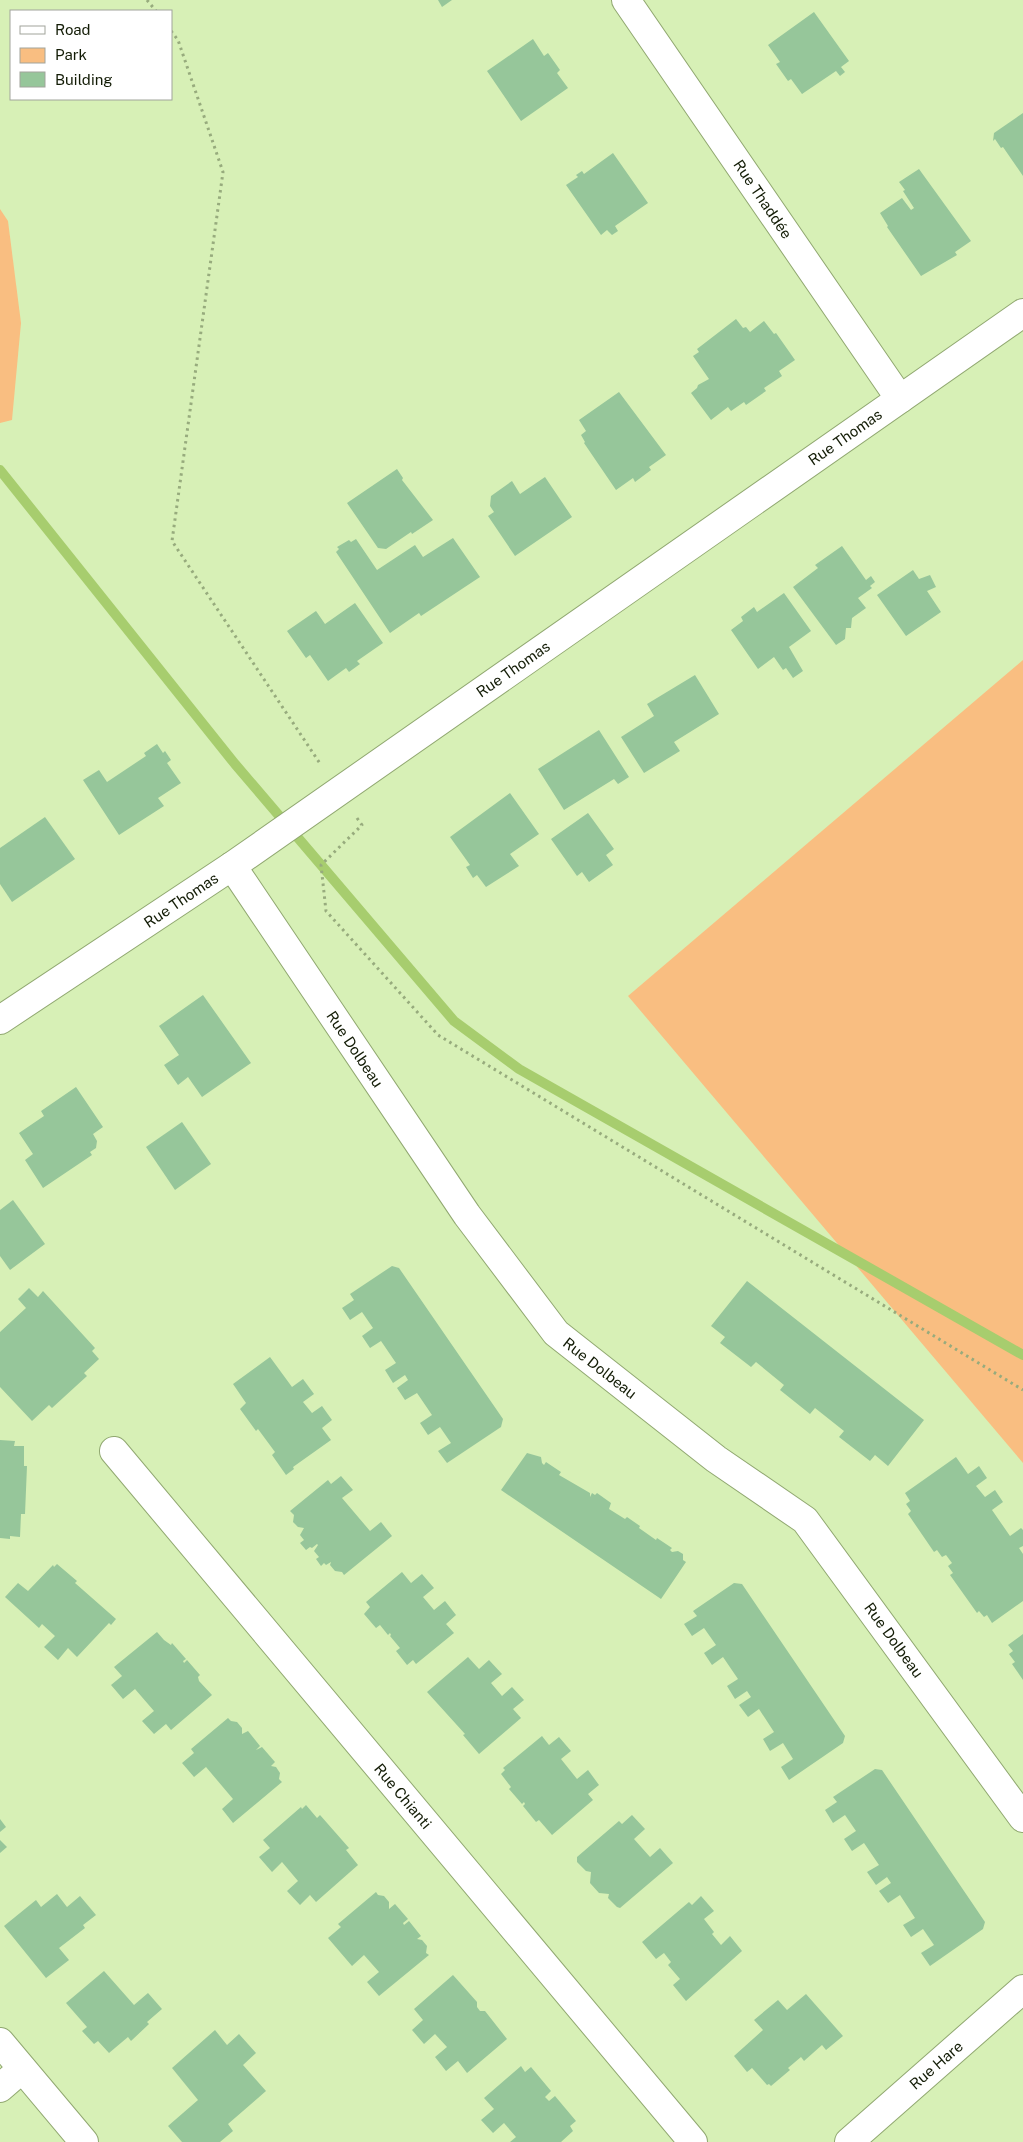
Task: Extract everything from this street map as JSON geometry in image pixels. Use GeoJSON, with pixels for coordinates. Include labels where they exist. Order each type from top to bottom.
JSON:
{"type":"FeatureCollection","features":[{"type":"Feature","properties":{"kind":"street","name":"Rue Thaddée"},"geometry":{"type":"LineString","coordinates":[[626,0],[900,399]]}},
{"type":"Feature","properties":{"kind":"street","name":"Rue Thomas"},"geometry":{"type":"LineString","coordinates":[[0,1020],[232,866],[1023,313]]}},
{"type":"Feature","properties":{"kind":"street","name":"Rue Dolbeau"},"geometry":{"type":"LineString","coordinates":[[232,866],[467,1215],[556,1334],[716,1459],[805,1520],[1023,1818]]}},
{"type":"Feature","properties":{"kind":"street","name":"Rue Chianti"},"geometry":{"type":"LineString","coordinates":[[114,1451],[692,2142]]}},
{"type":"Feature","properties":{"kind":"street","name":"Rue Hare"},"geometry":{"type":"LineString","coordinates":[[849,2142],[1023,1989]]}},
{"type":"Feature","properties":{"kind":"street"},"geometry":{"type":"LineString","coordinates":[[0,2042],[84,2142]]}},
{"type":"Feature","properties":{"kind":"street"},"geometry":{"type":"LineString","coordinates":[[0,2088],[22,2069]]}},
{"type":"Feature","properties":{"kind":"path"},"geometry":{"type":"LineString","coordinates":[[147,0],[155,10]]}},
{"type":"Feature","properties":{"kind":"path"},"geometry":{"type":"LineString","coordinates":[[172,32],[178,40],[223,172],[172,541],[362,826],[321,865],[326,911],[438,1035],[1023,1390]]}},
{"type":"Feature","properties":{"kind":"green space"},"geometry":{"type":"Polygon","coordinates":[[[0,209],[8,221],[21,323],[12,420],[0,423],[0,209]]]}},
{"type":"Feature","properties":{"kind":"green space"},"geometry":{"type":"Polygon","coordinates":[[[1023,660],[1023,1463],[628,996],[1023,660]]]}},
{"type":"Feature","properties":{"kind":"building"},"geometry":{"type":"Polygon","coordinates":[[[438,0],[452,0],[442,7],[438,0]]]}},
{"type":"Feature","properties":{"kind":"building"},"geometry":{"type":"Polygon","coordinates":[[[814,12],[849,61],[841,67],[845,72],[840,76],[836,71],[802,94],[791,79],[788,81],[776,64],[780,62],[768,45],[814,12]]]}},
{"type":"Feature","properties":{"kind":"building"},"geometry":{"type":"Polygon","coordinates":[[[533,39],[544,56],[548,53],[560,70],[557,73],[568,88],[521,121],[487,71],[533,39]]]}},
{"type":"Feature","properties":{"kind":"building"},"geometry":{"type":"Polygon","coordinates":[[[1023,113],[1023,176],[1003,147],[1001,148],[995,139],[993,141],[994,133],[1023,113]]]}},
{"type":"Feature","properties":{"kind":"building"},"geometry":{"type":"Polygon","coordinates":[[[613,153],[648,203],[615,226],[618,231],[612,235],[607,230],[601,235],[566,185],[578,177],[576,175],[582,171],[584,174],[613,153]]]}},
{"type":"Feature","properties":{"kind":"building"},"geometry":{"type":"Polygon","coordinates":[[[919,169],[971,241],[955,252],[957,255],[921,276],[887,227],[880,213],[902,198],[911,210],[914,208],[899,182],[919,169]]]}},
{"type":"Feature","properties":{"kind":"building"},"geometry":{"type":"Polygon","coordinates":[[[736,319],[743,328],[746,327],[750,332],[764,321],[774,334],[776,333],[795,360],[779,371],[782,376],[764,388],[766,391],[746,405],[744,402],[731,411],[728,407],[711,420],[691,393],[698,385],[709,379],[693,356],[699,352],[697,349],[736,319]]]}},
{"type":"Feature","properties":{"kind":"building"},"geometry":{"type":"Polygon","coordinates":[[[619,392],[666,455],[649,467],[651,470],[635,482],[633,478],[616,490],[584,443],[581,435],[586,431],[579,420],[619,392]]]}},
{"type":"Feature","properties":{"kind":"building"},"geometry":{"type":"Polygon","coordinates":[[[397,469],[403,478],[402,480],[433,520],[386,549],[378,548],[347,503],[397,469]]]}},
{"type":"Feature","properties":{"kind":"building"},"geometry":{"type":"Polygon","coordinates":[[[545,477],[572,517],[515,556],[488,516],[494,512],[490,506],[491,496],[512,481],[520,494],[545,477]]]}},
{"type":"Feature","properties":{"kind":"building"},"geometry":{"type":"Polygon","coordinates":[[[453,538],[480,577],[421,616],[419,613],[390,633],[336,552],[339,549],[337,547],[349,540],[351,542],[356,539],[377,570],[415,545],[423,557],[453,538]]]}},
{"type":"Feature","properties":{"kind":"building"},"geometry":{"type":"Polygon","coordinates":[[[842,546],[866,580],[871,576],[875,582],[870,586],[872,588],[858,598],[866,608],[852,618],[851,628],[846,628],[845,639],[836,645],[793,587],[818,568],[815,565],[842,546]]]}},
{"type":"Feature","properties":{"kind":"building"},"geometry":{"type":"Polygon","coordinates":[[[913,570],[919,579],[930,575],[936,587],[927,591],[941,612],[906,636],[877,595],[913,570]]]}},
{"type":"Feature","properties":{"kind":"building"},"geometry":{"type":"Polygon","coordinates":[[[784,593],[811,631],[789,647],[803,671],[793,678],[786,668],[783,670],[774,657],[758,669],[731,630],[743,621],[741,617],[754,607],[757,612],[784,593]]]}},
{"type":"Feature","properties":{"kind":"building"},"geometry":{"type":"Polygon","coordinates":[[[355,603],[383,643],[357,661],[360,664],[349,672],[346,668],[328,681],[310,655],[306,658],[287,631],[316,611],[325,624],[355,603]]]}},
{"type":"Feature","properties":{"kind":"building"},"geometry":{"type":"Polygon","coordinates":[[[695,675],[719,714],[674,742],[680,751],[644,773],[621,737],[654,716],[647,704],[695,675]]]}},
{"type":"Feature","properties":{"kind":"building"},"geometry":{"type":"Polygon","coordinates":[[[599,730],[629,777],[618,784],[614,779],[564,810],[538,769],[599,730]]]}},
{"type":"Feature","properties":{"kind":"building"},"geometry":{"type":"Polygon","coordinates":[[[157,744],[171,760],[167,763],[181,783],[158,798],[164,806],[119,835],[83,780],[99,770],[107,782],[146,756],[144,753],[157,744]]]}},
{"type":"Feature","properties":{"kind":"building"},"geometry":{"type":"Polygon","coordinates":[[[510,793],[539,834],[510,854],[519,866],[486,887],[477,875],[473,878],[466,867],[470,865],[450,837],[510,793]]]}},
{"type":"Feature","properties":{"kind":"building"},"geometry":{"type":"Polygon","coordinates":[[[588,813],[614,849],[606,855],[613,865],[589,882],[582,872],[577,876],[551,839],[588,813]]]}},
{"type":"Feature","properties":{"kind":"building"},"geometry":{"type":"Polygon","coordinates":[[[45,817],[75,859],[12,902],[0,884],[0,848],[45,817]]]}},
{"type":"Feature","properties":{"kind":"building"},"geometry":{"type":"Polygon","coordinates":[[[203,995],[251,1063],[202,1097],[188,1077],[178,1085],[164,1065],[179,1055],[159,1026],[203,995]]]}},
{"type":"Feature","properties":{"kind":"building"},"geometry":{"type":"Polygon","coordinates":[[[76,1087],[103,1127],[93,1134],[97,1141],[96,1148],[90,1152],[92,1155],[43,1188],[25,1160],[33,1154],[19,1133],[44,1116],[41,1111],[76,1087]]]}},
{"type":"Feature","properties":{"kind":"building"},"geometry":{"type":"Polygon","coordinates":[[[182,1122],[211,1164],[175,1190],[146,1147],[182,1122]]]}},
{"type":"Feature","properties":{"kind":"building"},"geometry":{"type":"Polygon","coordinates":[[[13,1200],[45,1244],[10,1270],[0,1256],[0,1210],[13,1200]]]}},
{"type":"Feature","properties":{"kind":"building"},"geometry":{"type":"Polygon","coordinates":[[[392,1266],[399,1268],[503,1419],[501,1427],[447,1463],[438,1451],[451,1443],[440,1427],[428,1435],[420,1423],[432,1415],[417,1393],[405,1400],[397,1388],[408,1380],[405,1375],[393,1383],[385,1370],[396,1363],[381,1341],[370,1348],[362,1336],[373,1328],[362,1312],[350,1320],[342,1308],[354,1300],[350,1294],[392,1266]]]}},
{"type":"Feature","properties":{"kind":"building"},"geometry":{"type":"Polygon","coordinates":[[[747,1281],[924,1420],[888,1466],[875,1455],[870,1461],[839,1437],[844,1431],[815,1408],[810,1414],[780,1390],[784,1385],[756,1362],[751,1367],[720,1343],[725,1337],[711,1326],[747,1281]]]}},
{"type":"Feature","properties":{"kind":"building"},"geometry":{"type":"Polygon","coordinates":[[[29,1288],[38,1297],[43,1291],[95,1348],[92,1351],[99,1359],[84,1373],[87,1376],[52,1408],[49,1405],[32,1421],[0,1387],[0,1332],[26,1308],[18,1299],[29,1288]]]}},
{"type":"Feature","properties":{"kind":"building"},"geometry":{"type":"Polygon","coordinates":[[[270,1357],[292,1387],[303,1379],[314,1394],[303,1402],[312,1413],[322,1406],[332,1420],[322,1428],[331,1440],[293,1467],[294,1469],[286,1475],[272,1455],[275,1452],[240,1409],[246,1403],[233,1384],[270,1357]]]}},
{"type":"Feature","properties":{"kind":"building"},"geometry":{"type":"Polygon","coordinates":[[[0,1440],[15,1441],[14,1446],[24,1446],[24,1466],[27,1466],[25,1514],[21,1514],[20,1537],[10,1536],[10,1539],[0,1538],[0,1440]]]}},
{"type":"Feature","properties":{"kind":"building"},"geometry":{"type":"Polygon","coordinates":[[[527,1453],[541,1457],[544,1465],[546,1462],[561,1472],[559,1475],[590,1493],[590,1497],[592,1493],[595,1495],[597,1493],[611,1503],[609,1509],[625,1519],[627,1517],[656,1540],[657,1538],[672,1548],[670,1550],[672,1552],[678,1551],[683,1554],[683,1560],[686,1562],[661,1599],[501,1490],[527,1453]]]}},
{"type":"Feature","properties":{"kind":"building"},"geometry":{"type":"Polygon","coordinates":[[[956,1457],[968,1474],[979,1466],[987,1478],[976,1486],[985,1497],[995,1490],[1003,1502],[992,1510],[1010,1536],[1021,1528],[1023,1530],[1023,1546],[1019,1548],[1023,1554],[1023,1601],[992,1623],[987,1615],[984,1617],[979,1611],[977,1613],[950,1575],[953,1573],[948,1566],[952,1563],[946,1555],[942,1557],[937,1550],[934,1552],[908,1514],[911,1511],[906,1504],[910,1501],[905,1493],[956,1457]]]}},
{"type":"Feature","properties":{"kind":"building"},"geometry":{"type":"Polygon","coordinates":[[[341,1476],[353,1490],[342,1498],[370,1531],[381,1522],[392,1536],[344,1575],[342,1572],[335,1571],[330,1565],[331,1562],[326,1565],[324,1563],[321,1566],[316,1559],[319,1557],[314,1551],[317,1544],[306,1550],[300,1543],[304,1540],[300,1535],[304,1528],[298,1527],[293,1522],[294,1515],[290,1511],[328,1480],[331,1484],[341,1476]]]}},
{"type":"Feature","properties":{"kind":"building"},"geometry":{"type":"Polygon","coordinates":[[[57,1564],[77,1581],[75,1583],[116,1619],[111,1625],[109,1623],[77,1657],[68,1648],[58,1660],[44,1647],[55,1636],[42,1624],[39,1628],[5,1597],[18,1583],[28,1591],[53,1565],[54,1567],[57,1564]]]}},
{"type":"Feature","properties":{"kind":"building"},"geometry":{"type":"Polygon","coordinates":[[[402,1572],[411,1583],[422,1574],[434,1588],[423,1597],[434,1610],[445,1601],[456,1615],[446,1624],[454,1633],[416,1664],[413,1660],[407,1665],[396,1651],[400,1648],[390,1636],[390,1633],[388,1635],[380,1625],[376,1628],[364,1614],[370,1607],[366,1602],[402,1572]]]}},
{"type":"Feature","properties":{"kind":"building"},"geometry":{"type":"Polygon","coordinates":[[[734,1583],[742,1584],[845,1736],[843,1743],[789,1780],[781,1767],[793,1759],[783,1743],[770,1751],[763,1739],[774,1732],[759,1709],[748,1717],[739,1705],[751,1697],[747,1691],[735,1699],[727,1686],[738,1679],[723,1657],[712,1665],[704,1653],[716,1645],[704,1628],[692,1636],[684,1624],[697,1616],[693,1611],[734,1583]]]}},
{"type":"Feature","properties":{"kind":"building"},"geometry":{"type":"Polygon","coordinates":[[[157,1632],[164,1640],[171,1645],[172,1643],[186,1659],[183,1661],[184,1663],[187,1660],[200,1675],[198,1677],[199,1681],[212,1695],[171,1730],[166,1724],[154,1734],[142,1721],[154,1711],[135,1689],[123,1699],[111,1685],[122,1676],[114,1667],[157,1632]]]}},
{"type":"Feature","properties":{"kind":"building"},"geometry":{"type":"Polygon","coordinates":[[[1023,1634],[1023,1680],[1012,1664],[1015,1662],[1009,1654],[1013,1651],[1008,1645],[1023,1634]]]}},
{"type":"Feature","properties":{"kind":"building"},"geometry":{"type":"Polygon","coordinates":[[[468,1657],[479,1669],[489,1660],[502,1674],[491,1683],[502,1696],[512,1687],[524,1700],[513,1709],[521,1718],[479,1754],[463,1735],[465,1734],[427,1692],[468,1657]]]}},
{"type":"Feature","properties":{"kind":"building"},"geometry":{"type":"Polygon","coordinates":[[[228,1718],[231,1721],[237,1722],[242,1728],[242,1734],[248,1731],[260,1746],[256,1750],[262,1747],[275,1762],[271,1766],[276,1767],[280,1773],[279,1779],[282,1782],[233,1823],[222,1809],[233,1799],[206,1767],[194,1777],[182,1763],[194,1753],[191,1749],[228,1718]]]}},
{"type":"Feature","properties":{"kind":"building"},"geometry":{"type":"Polygon","coordinates":[[[542,1736],[549,1745],[559,1737],[571,1751],[561,1759],[577,1779],[588,1770],[599,1785],[588,1794],[593,1800],[552,1835],[539,1820],[536,1822],[523,1806],[524,1802],[522,1804],[509,1789],[511,1787],[501,1774],[505,1770],[503,1768],[542,1736]]]}},
{"type":"Feature","properties":{"kind":"building"},"geometry":{"type":"Polygon","coordinates":[[[875,1769],[882,1770],[985,1922],[983,1929],[930,1966],[921,1953],[934,1945],[923,1929],[911,1937],[903,1925],[915,1918],[900,1895],[888,1903],[879,1891],[891,1883],[887,1877],[876,1885],[867,1872],[879,1865],[864,1843],[852,1851],[844,1839],[856,1831],[845,1815],[833,1823],[825,1810],[837,1802],[833,1797],[875,1769]]]}},
{"type":"Feature","properties":{"kind":"building"},"geometry":{"type":"Polygon","coordinates":[[[306,1805],[317,1818],[320,1815],[349,1848],[346,1850],[358,1865],[316,1902],[310,1895],[300,1905],[287,1891],[298,1881],[282,1862],[272,1872],[259,1857],[270,1848],[263,1840],[301,1807],[302,1809],[306,1805]]]}},
{"type":"Feature","properties":{"kind":"building"},"geometry":{"type":"Polygon","coordinates":[[[632,1815],[645,1829],[634,1839],[650,1857],[660,1848],[673,1863],[620,1908],[608,1898],[609,1894],[599,1893],[590,1883],[591,1872],[586,1871],[577,1862],[577,1857],[619,1821],[622,1824],[632,1815]]]}},
{"type":"Feature","properties":{"kind":"building"},"geometry":{"type":"Polygon","coordinates":[[[0,1819],[6,1827],[0,1832],[0,1819]]]}},
{"type":"Feature","properties":{"kind":"building"},"geometry":{"type":"Polygon","coordinates":[[[0,1840],[7,1847],[0,1853],[0,1840]]]}},
{"type":"Feature","properties":{"kind":"building"},"geometry":{"type":"Polygon","coordinates":[[[376,1892],[378,1895],[384,1896],[389,1902],[389,1909],[395,1904],[408,1919],[403,1923],[404,1925],[409,1921],[421,1936],[417,1939],[422,1940],[427,1946],[426,1953],[429,1955],[379,1996],[367,1982],[379,1972],[364,1955],[352,1966],[328,1938],[341,1927],[338,1924],[376,1892]]]}},
{"type":"Feature","properties":{"kind":"building"},"geometry":{"type":"Polygon","coordinates":[[[57,1894],[67,1907],[80,1896],[96,1915],[83,1925],[85,1928],[59,1948],[69,1960],[46,1978],[4,1926],[36,1900],[41,1907],[57,1894]]]}},
{"type":"Feature","properties":{"kind":"building"},"geometry":{"type":"Polygon","coordinates":[[[701,1896],[714,1911],[704,1919],[714,1932],[712,1934],[721,1945],[730,1936],[742,1951],[686,2001],[673,1985],[680,1979],[668,1965],[671,1962],[664,1953],[656,1959],[642,1942],[689,1902],[692,1905],[701,1896]]]}},
{"type":"Feature","properties":{"kind":"building"},"geometry":{"type":"Polygon","coordinates":[[[104,1971],[134,2005],[148,1993],[162,2009],[147,2022],[149,2024],[131,2041],[128,2037],[109,2053],[98,2041],[94,2044],[82,2031],[87,2027],[66,2003],[104,1971]]]}},
{"type":"Feature","properties":{"kind":"building"},"geometry":{"type":"Polygon","coordinates":[[[453,1975],[477,2002],[477,2007],[480,2011],[485,2011],[507,2039],[467,2073],[458,2061],[446,2071],[435,2057],[447,2047],[435,2034],[424,2044],[412,2030],[423,2020],[414,2009],[453,1975]]]}},
{"type":"Feature","properties":{"kind":"building"},"geometry":{"type":"Polygon","coordinates":[[[806,1994],[843,2036],[826,2050],[822,2045],[804,2061],[801,2057],[788,2068],[790,2070],[771,2086],[767,2085],[752,2068],[747,2072],[734,2056],[763,2030],[754,2020],[778,2000],[787,2010],[806,1994]]]}},
{"type":"Feature","properties":{"kind":"building"},"geometry":{"type":"Polygon","coordinates":[[[215,2030],[227,2045],[239,2034],[256,2053],[243,2065],[266,2091],[228,2124],[233,2131],[220,2142],[182,2142],[168,2126],[198,2100],[172,2068],[215,2030]]]}},
{"type":"Feature","properties":{"kind":"building"},"geometry":{"type":"Polygon","coordinates":[[[521,2066],[525,2072],[531,2067],[551,2091],[545,2097],[549,2101],[555,2096],[576,2121],[570,2126],[573,2131],[561,2142],[510,2142],[516,2137],[504,2123],[493,2133],[481,2120],[494,2109],[484,2098],[521,2066]]]}},
{"type":"Feature","properties":{"kind":"waterway"},"geometry":{"type":"LineString","coordinates":[[0,470],[235,764],[454,1021],[519,1069],[1023,1355]]}}]}
